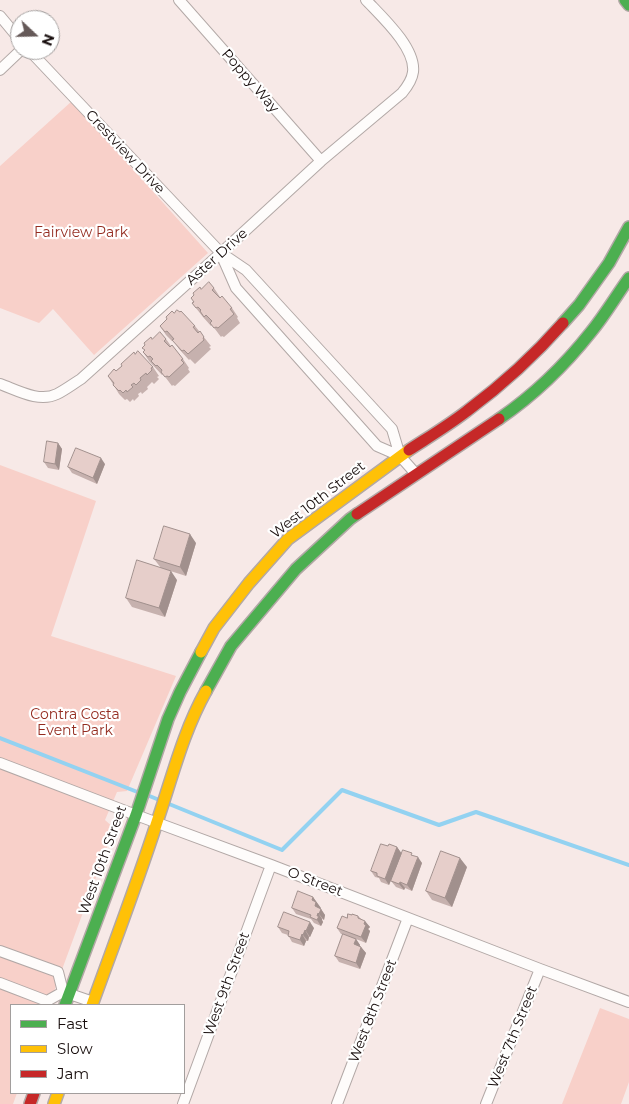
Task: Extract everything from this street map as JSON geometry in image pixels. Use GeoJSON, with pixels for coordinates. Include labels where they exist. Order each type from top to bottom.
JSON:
{"type":"FeatureCollection","features":[{"type":"Feature","properties":{"kind":"main road"},"geometry":{"type":"LineString","coordinates":[[625,0],[629,5]]}},
{"type":"Feature","properties":{"kind":"main road","name":"West 10th Street"},"geometry":{"type":"LineString","coordinates":[[65,1004],[66,993],[136,815],[168,719],[214,628],[249,583],[288,539],[400,456],[466,412],[511,376],[546,342],[579,305],[610,263],[629,227]]}},
{"type":"Feature","properties":{"kind":"main road"},"geometry":{"type":"LineString","coordinates":[[92,1004],[157,823],[183,740],[203,696],[232,646],[296,569],[350,519],[519,405],[557,370],[591,332],[629,278]]}},
{"type":"Feature","properties":{"kind":"street","name":"Poppy Way"},"geometry":{"type":"LineString","coordinates":[[179,0],[322,161]]}},
{"type":"Feature","properties":{"kind":"street","name":"Aster Drive"},"geometry":{"type":"LineString","coordinates":[[0,384],[40,397],[56,395],[81,379],[322,161],[402,93],[409,84],[413,73],[411,55],[401,39],[366,0]]}},
{"type":"Feature","properties":{"kind":"street"},"geometry":{"type":"LineString","coordinates":[[0,16],[10,28]]}},
{"type":"Feature","properties":{"kind":"street"},"geometry":{"type":"LineString","coordinates":[[0,70],[10,60]]}},
{"type":"Feature","properties":{"kind":"street","name":"Crestview Drive"},"geometry":{"type":"LineString","coordinates":[[38,60],[221,253],[246,270],[392,429],[400,456]]}},
{"type":"Feature","properties":{"kind":"street","name":"Crestview Drive"},"geometry":{"type":"LineString","coordinates":[[221,253],[236,288],[377,446],[400,456],[416,474]]}},
{"type":"Feature","properties":{"kind":"street","name":"O Street"},"geometry":{"type":"LineString","coordinates":[[0,763],[271,864],[629,1002]]}},
{"type":"Feature","properties":{"kind":"street","name":"West 9th Street"},"geometry":{"type":"LineString","coordinates":[[183,1104],[271,864]]}},
{"type":"Feature","properties":{"kind":"street","name":"West 8th Street"},"geometry":{"type":"LineString","coordinates":[[337,1104],[408,918]]}},
{"type":"Feature","properties":{"kind":"street"},"geometry":{"type":"LineString","coordinates":[[0,951],[58,972],[66,993],[92,1004]]}},
{"type":"Feature","properties":{"kind":"street","name":"West 7th Street"},"geometry":{"type":"LineString","coordinates":[[486,1104],[540,969]]}},
{"type":"Feature","properties":{"kind":"street"},"geometry":{"type":"LineString","coordinates":[[0,983],[48,1001],[66,993]]}},
{"type":"Feature","properties":{"kind":"green space","name":"Fairview Park"},"geometry":{"type":"Polygon","coordinates":[[[72,101],[208,253],[94,355],[53,309],[39,323],[0,308],[0,166],[72,101]]]}},
{"type":"Feature","properties":{"kind":"green space","name":"Contra Costa Event Park"},"geometry":{"type":"Polygon","coordinates":[[[0,465],[96,501],[51,636],[176,676],[127,791],[117,792],[105,820],[114,828],[49,1004],[10,1004],[10,1094],[17,1094],[13,1104],[0,1104],[0,465]]]}},
{"type":"Feature","properties":{"kind":"green space"},"geometry":{"type":"Polygon","coordinates":[[[600,1008],[629,1019],[629,1082],[621,1104],[562,1104],[600,1008]]]}},
{"type":"Feature","properties":{"kind":"building"},"geometry":{"type":"Polygon","coordinates":[[[209,282],[214,288],[212,290],[220,298],[222,296],[232,308],[230,309],[234,314],[218,328],[214,328],[210,323],[212,321],[206,315],[204,317],[201,310],[192,303],[194,302],[191,298],[194,295],[193,293],[209,282]]]}},
{"type":"Feature","properties":{"kind":"building"},"geometry":{"type":"Polygon","coordinates":[[[177,310],[181,311],[195,326],[193,327],[198,333],[200,331],[204,337],[204,340],[188,354],[184,350],[182,351],[167,331],[165,332],[160,326],[172,311],[174,313],[177,310]]]}},
{"type":"Feature","properties":{"kind":"building"},"geometry":{"type":"Polygon","coordinates":[[[160,332],[166,339],[164,341],[170,347],[172,345],[184,363],[169,377],[165,377],[161,372],[162,370],[151,361],[153,359],[143,352],[145,350],[142,348],[145,345],[144,343],[160,332]]]}},
{"type":"Feature","properties":{"kind":"building"},"geometry":{"type":"Polygon","coordinates":[[[138,351],[153,367],[151,368],[152,370],[140,378],[141,380],[136,385],[134,383],[131,385],[133,387],[123,393],[113,385],[114,383],[108,376],[114,369],[116,371],[122,366],[121,364],[134,352],[135,354],[138,351]]]}},
{"type":"Feature","properties":{"kind":"building"},"geometry":{"type":"Polygon","coordinates":[[[47,441],[58,443],[55,464],[44,462],[47,441]]]}},
{"type":"Feature","properties":{"kind":"building"},"geometry":{"type":"Polygon","coordinates":[[[76,448],[101,458],[93,478],[68,467],[76,448]]]}},
{"type":"Feature","properties":{"kind":"building"},"geometry":{"type":"Polygon","coordinates":[[[164,526],[190,534],[180,567],[154,559],[164,526]]]}},
{"type":"Feature","properties":{"kind":"building"},"geometry":{"type":"Polygon","coordinates":[[[137,560],[171,571],[159,608],[126,598],[137,560]]]}},
{"type":"Feature","properties":{"kind":"building"},"geometry":{"type":"Polygon","coordinates":[[[381,844],[397,847],[385,879],[371,871],[381,844]]]}},
{"type":"Feature","properties":{"kind":"building"},"geometry":{"type":"Polygon","coordinates":[[[403,850],[418,857],[407,885],[391,881],[403,850]]]}},
{"type":"Feature","properties":{"kind":"building"},"geometry":{"type":"Polygon","coordinates":[[[441,851],[460,858],[445,898],[426,891],[441,851]]]}},
{"type":"Feature","properties":{"kind":"building"},"geometry":{"type":"Polygon","coordinates":[[[298,891],[313,897],[312,900],[316,902],[315,906],[321,909],[317,920],[310,917],[311,915],[292,908],[298,891]]]}},
{"type":"Feature","properties":{"kind":"building"},"geometry":{"type":"Polygon","coordinates":[[[284,912],[310,922],[300,940],[288,936],[289,931],[278,927],[284,912]]]}},
{"type":"Feature","properties":{"kind":"building"},"geometry":{"type":"Polygon","coordinates":[[[348,914],[358,916],[358,918],[365,921],[364,924],[366,925],[361,937],[337,928],[342,916],[347,918],[348,914]]]}},
{"type":"Feature","properties":{"kind":"building"},"geometry":{"type":"Polygon","coordinates":[[[343,934],[356,939],[354,944],[361,947],[356,963],[335,956],[343,934]]]}},
{"type":"Feature","properties":{"kind":"waterway"},"geometry":{"type":"LineString","coordinates":[[0,738],[140,793]]}},
{"type":"Feature","properties":{"kind":"waterway"},"geometry":{"type":"LineString","coordinates":[[147,795],[282,850],[342,790],[439,825],[476,812],[629,865]]}},
{"type":"Feature","properties":{"kind":"traffic: fast"},"geometry":{"type":"LineString","coordinates":[[625,0],[629,5]]}},
{"type":"Feature","properties":{"kind":"traffic: fast"},"geometry":{"type":"LineString","coordinates":[[563,323],[579,305],[609,263],[629,227]]}},
{"type":"Feature","properties":{"kind":"traffic: fast"},"geometry":{"type":"LineString","coordinates":[[499,419],[537,390],[571,356],[596,326],[629,278]]}},
{"type":"Feature","properties":{"kind":"traffic: fast"},"geometry":{"type":"LineString","coordinates":[[206,691],[231,646],[296,569],[357,514]]}},
{"type":"Feature","properties":{"kind":"traffic: fast"},"geometry":{"type":"LineString","coordinates":[[65,1004],[136,815],[168,719],[201,652]]}},
{"type":"Feature","properties":{"kind":"traffic: slow"},"geometry":{"type":"LineString","coordinates":[[201,652],[214,628],[249,583],[288,539],[409,450]]}},
{"type":"Feature","properties":{"kind":"traffic: slow"},"geometry":{"type":"LineString","coordinates":[[92,1004],[142,868],[184,739],[206,691]]}},
{"type":"Feature","properties":{"kind":"traffic: slow"},"geometry":{"type":"LineString","coordinates":[[54,1104],[58,1094]]}},
{"type":"Feature","properties":{"kind":"traffic: jam"},"geometry":{"type":"LineString","coordinates":[[409,450],[453,421],[493,391],[517,370],[563,323]]}},
{"type":"Feature","properties":{"kind":"traffic: jam"},"geometry":{"type":"LineString","coordinates":[[357,514],[499,419]]}},
{"type":"Feature","properties":{"kind":"traffic: jam"},"geometry":{"type":"LineString","coordinates":[[30,1104],[34,1094]]}}]}
